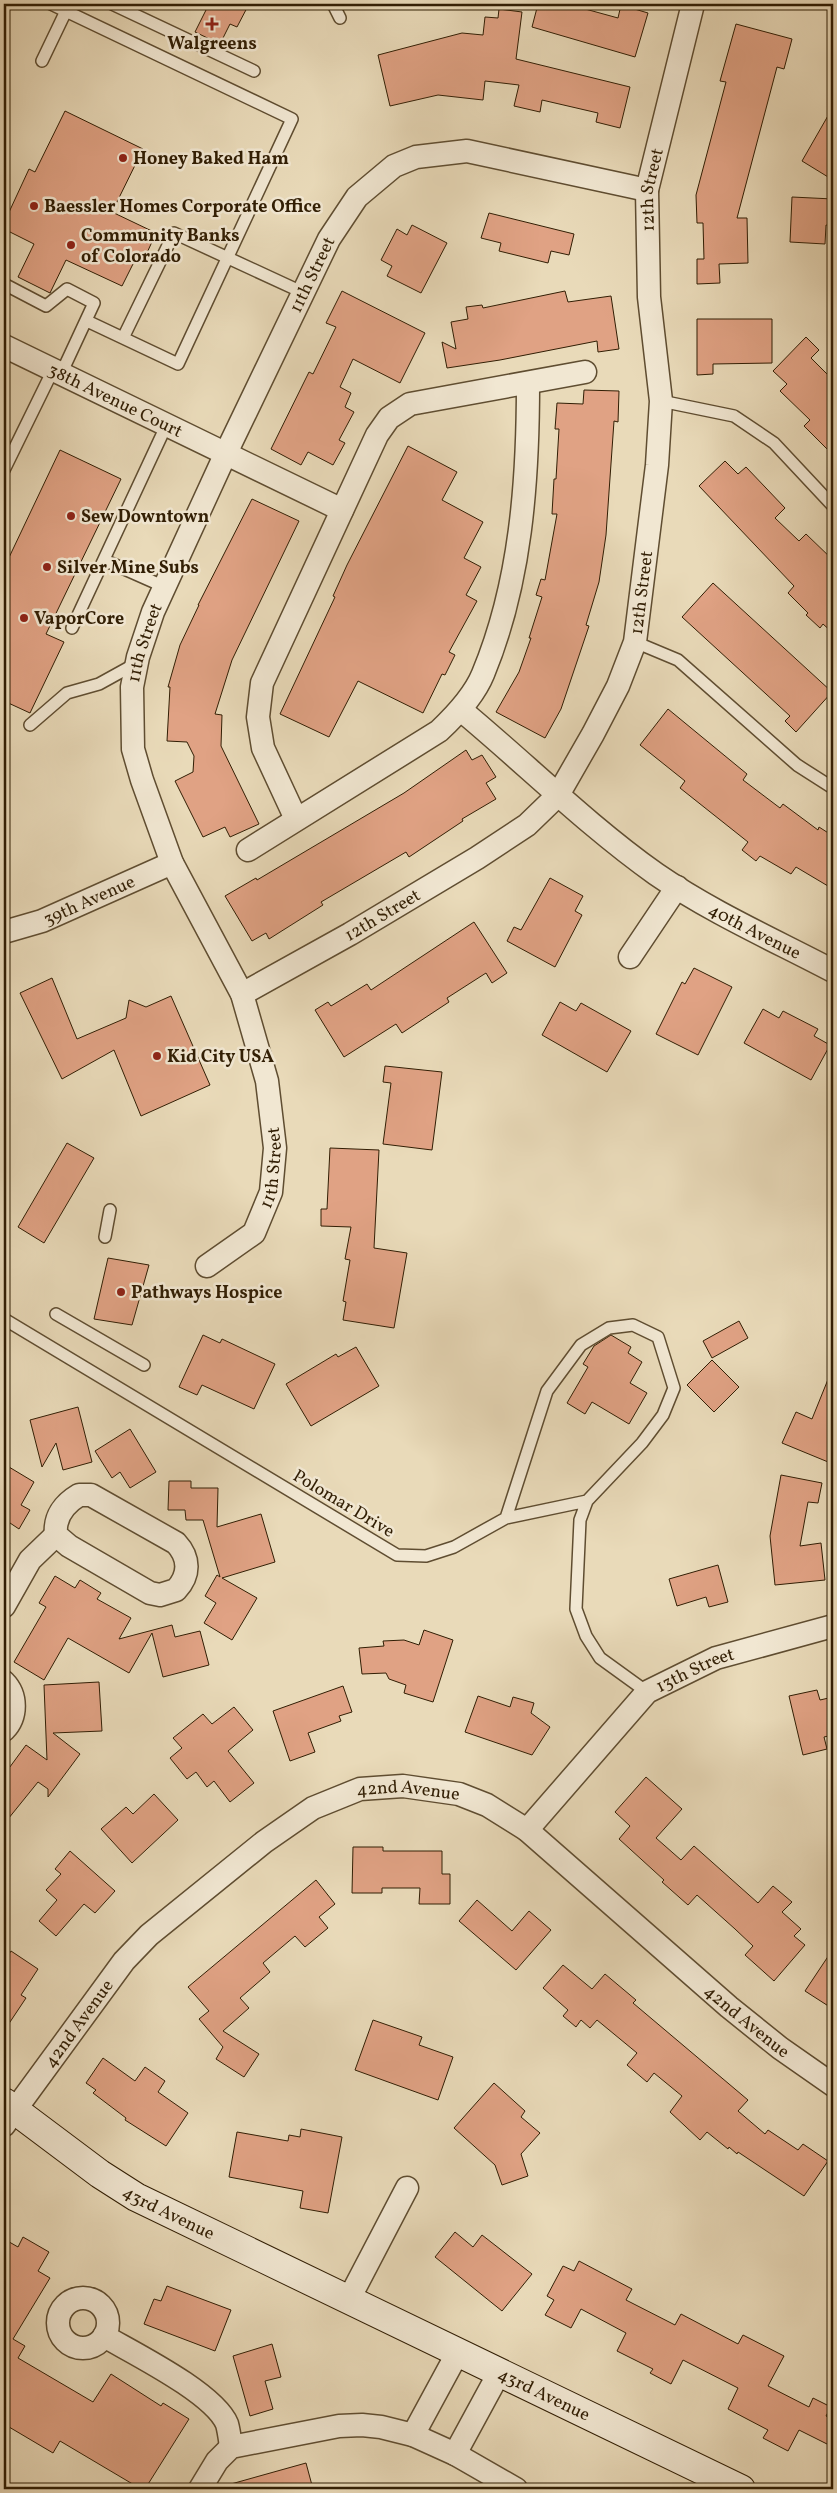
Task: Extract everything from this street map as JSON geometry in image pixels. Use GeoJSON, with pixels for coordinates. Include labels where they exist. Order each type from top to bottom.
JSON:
{"type":"FeatureCollection","features":[{"type":"Feature","properties":{"kind":"street","name":"12th Street"},"geometry":{"type":"LineString","coordinates":[[242,994],[350,934],[477,858],[527,825],[558,795],[594,734],[618,686],[635,642],[657,465],[661,401],[649,297],[647,190],[693,4]]}},
{"type":"Feature","properties":{"kind":"street","name":"11th Street"},"geometry":{"type":"LineString","coordinates":[[207,1266],[254,1232],[271,1192],[275,1148],[272,1111],[267,1081],[242,994],[172,863],[142,780],[133,749],[132,687],[136,663],[153,612],[226,453],[330,239],[357,197],[394,166],[416,157],[466,150],[647,190]]}},
{"type":"Feature","properties":{"kind":"street","name":"38th Avenue Court"},"geometry":{"type":"LineString","coordinates":[[4,346],[226,453],[252,468],[342,510]]}},
{"type":"Feature","properties":{"kind":"street"},"geometry":{"type":"LineString","coordinates":[[296,819],[264,748],[258,717],[262,683],[377,435],[389,418],[410,404],[528,384],[585,372]]}},
{"type":"Feature","properties":{"kind":"street"},"geometry":{"type":"LineString","coordinates":[[248,850],[439,731],[461,710],[483,676],[506,600],[520,533],[528,456],[528,384]]}},
{"type":"Feature","properties":{"kind":"street","name":"40th Avenue"},"geometry":{"type":"LineString","coordinates":[[461,710],[558,795],[656,873],[677,887],[833,971]]}},
{"type":"Feature","properties":{"kind":"street","name":"39th Avenue"},"geometry":{"type":"LineString","coordinates":[[4,932],[42,921],[172,863]]}},
{"type":"Feature","properties":{"kind":"street"},"geometry":{"type":"LineString","coordinates":[[630,958],[677,887]]}},
{"type":"Feature","properties":{"kind":"street"},"geometry":{"type":"LineString","coordinates":[[4,1606],[30,1560],[56,1535],[57,1518],[68,1501],[79,1495],[91,1495],[176,1543],[183,1551],[187,1563],[186,1574],[176,1590],[160,1595],[150,1593],[69,1546],[56,1535]]}},
{"type":"Feature","properties":{"kind":"street","name":"13th Street"},"geometry":{"type":"LineString","coordinates":[[527,1830],[647,1692],[716,1658],[833,1626]]}},
{"type":"Feature","properties":{"kind":"street"},"geometry":{"type":"LineString","coordinates":[[4,1682],[12,1695],[14,1705],[12,1716],[4,1730]]}},
{"type":"Feature","properties":{"kind":"street","name":"42nd Avenue"},"geometry":{"type":"LineString","coordinates":[[8,2112],[124,1961],[149,1934],[264,1842],[313,1808],[360,1789],[403,1786],[459,1794],[487,1805],[527,1830],[729,2007],[780,2048],[833,2084]]}},
{"type":"Feature","properties":{"kind":"street","name":"43rd Avenue"},"geometry":{"type":"LineString","coordinates":[[8,2112],[136,2197],[740,2489]]}},
{"type":"Feature","properties":{"kind":"street"},"geometry":{"type":"LineString","coordinates":[[349,2299],[406,2188]]}},
{"type":"Feature","properties":{"kind":"street"},"geometry":{"type":"LineString","coordinates":[[104,2336],[164,2371],[204,2398],[226,2424],[231,2447]]}},
{"type":"Feature","properties":{"kind":"street"},"geometry":{"type":"LineString","coordinates":[[413,2435],[458,2352]]}},
{"type":"Feature","properties":{"kind":"street"},"geometry":{"type":"LineString","coordinates":[[455,2454],[499,2373]]}},
{"type":"Feature","properties":{"kind":"street"},"geometry":{"type":"LineString","coordinates":[[200,2489],[218,2461],[231,2447],[339,2426],[381,2427],[413,2435],[455,2454],[505,2487]]}},
{"type":"Feature","properties":{"kind":"lane"},"geometry":{"type":"LineString","coordinates":[[51,4],[292,120],[178,364],[87,321]]}},
{"type":"Feature","properties":{"kind":"lane"},"geometry":{"type":"LineString","coordinates":[[112,4],[254,71]]}},
{"type":"Feature","properties":{"kind":"lane"},"geometry":{"type":"LineString","coordinates":[[333,4],[340,18]]}},
{"type":"Feature","properties":{"kind":"lane"},"geometry":{"type":"LineString","coordinates":[[42,61],[66,11]]}},
{"type":"Feature","properties":{"kind":"lane"},"geometry":{"type":"LineString","coordinates":[[123,338],[174,233],[304,293]]}},
{"type":"Feature","properties":{"kind":"lane"},"geometry":{"type":"LineString","coordinates":[[4,284],[46,306],[68,290],[94,303],[87,321],[4,470]]}},
{"type":"Feature","properties":{"kind":"lane"},"geometry":{"type":"LineString","coordinates":[[661,401],[734,416],[774,443],[833,506]]}},
{"type":"Feature","properties":{"kind":"lane"},"geometry":{"type":"LineString","coordinates":[[72,628],[166,424]]}},
{"type":"Feature","properties":{"kind":"lane"},"geometry":{"type":"LineString","coordinates":[[104,560],[164,587]]}},
{"type":"Feature","properties":{"kind":"lane"},"geometry":{"type":"LineString","coordinates":[[635,642],[678,660],[796,765],[833,788]]}},
{"type":"Feature","properties":{"kind":"lane"},"geometry":{"type":"LineString","coordinates":[[30,726],[67,693],[100,684],[136,663]]}},
{"type":"Feature","properties":{"kind":"lane"},"geometry":{"type":"LineString","coordinates":[[106,1236],[110,1210]]}},
{"type":"Feature","properties":{"kind":"lane"},"geometry":{"type":"LineString","coordinates":[[56,1314],[144,1365]]}},
{"type":"Feature","properties":{"kind":"lane","name":"Polomar Drive"},"geometry":{"type":"LineString","coordinates":[[4,1319],[397,1555],[426,1556],[454,1547],[506,1518],[587,1501]]}},
{"type":"Feature","properties":{"kind":"lane"},"geometry":{"type":"LineString","coordinates":[[506,1518],[547,1391],[582,1345],[609,1328],[633,1325],[658,1337],[674,1388],[663,1415],[642,1443],[587,1501],[580,1520],[576,1609],[586,1636],[600,1658],[647,1692]]}},
{"type":"Feature","properties":{"kind":"building","name":"Walgreens"},"geometry":{"type":"Polygon","coordinates":[[[209,4],[249,4],[237,27],[230,24],[220,44],[195,32],[209,4]]]}},
{"type":"Feature","properties":{"kind":"building"},"geometry":{"type":"Polygon","coordinates":[[[538,4],[567,4],[618,18],[621,5],[648,13],[635,57],[532,27],[538,4]]]}},
{"type":"Feature","properties":{"kind":"building"},"geometry":{"type":"Polygon","coordinates":[[[499,9],[522,12],[516,59],[630,87],[620,128],[596,122],[598,113],[542,100],[540,112],[514,106],[519,85],[485,81],[483,100],[438,95],[390,106],[378,55],[462,33],[483,35],[485,17],[498,18],[499,9]]]}},
{"type":"Feature","properties":{"kind":"building"},"geometry":{"type":"Polygon","coordinates":[[[736,24],[792,39],[784,69],[777,67],[737,218],[747,218],[748,263],[719,264],[720,283],[697,284],[697,259],[704,259],[703,223],[697,223],[696,195],[726,82],[720,81],[736,24]]]}},
{"type":"Feature","properties":{"kind":"building"},"geometry":{"type":"Polygon","coordinates":[[[833,107],[833,180],[802,161],[833,107]]]}},
{"type":"Feature","properties":{"kind":"building"},"geometry":{"type":"Polygon","coordinates":[[[65,111],[143,149],[112,212],[156,233],[146,255],[139,252],[122,286],[66,260],[50,293],[18,277],[34,244],[4,229],[4,223],[29,169],[35,172],[65,111]]]}},
{"type":"Feature","properties":{"kind":"building"},"geometry":{"type":"Polygon","coordinates":[[[792,197],[833,199],[833,226],[826,225],[825,244],[790,242],[792,197]]]}},
{"type":"Feature","properties":{"kind":"building"},"geometry":{"type":"Polygon","coordinates":[[[489,213],[574,234],[569,255],[551,251],[548,263],[499,251],[501,243],[481,238],[489,213]]]}},
{"type":"Feature","properties":{"kind":"building"},"geometry":{"type":"Polygon","coordinates":[[[412,225],[447,243],[421,293],[387,276],[392,266],[381,260],[397,229],[407,235],[412,225]]]}},
{"type":"Feature","properties":{"kind":"building"},"geometry":{"type":"Polygon","coordinates":[[[342,291],[425,333],[400,383],[353,359],[340,387],[351,393],[345,407],[354,412],[339,440],[345,443],[333,465],[308,452],[301,465],[271,449],[309,372],[313,374],[336,327],[326,323],[342,291]]]}},
{"type":"Feature","properties":{"kind":"building"},"geometry":{"type":"Polygon","coordinates":[[[565,291],[568,302],[611,296],[619,349],[598,352],[597,341],[500,360],[447,368],[442,342],[456,349],[451,322],[468,319],[466,307],[482,305],[483,308],[565,291]]]}},
{"type":"Feature","properties":{"kind":"building"},"geometry":{"type":"Polygon","coordinates":[[[697,319],[772,319],[772,363],[713,364],[713,374],[697,375],[697,319]]]}},
{"type":"Feature","properties":{"kind":"building"},"geometry":{"type":"Polygon","coordinates":[[[806,337],[819,350],[811,358],[833,380],[833,455],[804,426],[810,420],[780,391],[787,384],[773,371],[806,337]]]}},
{"type":"Feature","properties":{"kind":"building"},"geometry":{"type":"Polygon","coordinates":[[[584,390],[619,391],[618,422],[614,421],[606,535],[599,582],[586,625],[589,626],[561,709],[545,738],[496,712],[519,672],[531,638],[529,638],[542,597],[536,595],[541,579],[545,580],[557,514],[552,514],[559,429],[555,429],[557,403],[583,404],[584,390]]]}},
{"type":"Feature","properties":{"kind":"building"},"geometry":{"type":"Polygon","coordinates":[[[408,446],[457,472],[442,500],[483,522],[464,558],[481,567],[466,595],[477,601],[449,652],[455,655],[445,675],[442,674],[423,713],[358,681],[329,737],[280,714],[335,597],[333,596],[347,565],[408,446]]]}},
{"type":"Feature","properties":{"kind":"building"},"geometry":{"type":"Polygon","coordinates":[[[60,450],[121,479],[46,634],[64,642],[30,713],[4,701],[4,568],[60,450]]]}},
{"type":"Feature","properties":{"kind":"building"},"geometry":{"type":"Polygon","coordinates":[[[725,461],[738,474],[746,467],[785,508],[775,518],[799,541],[806,534],[833,560],[833,633],[823,624],[820,628],[806,615],[808,613],[788,593],[794,586],[699,486],[725,461]]]}},
{"type":"Feature","properties":{"kind":"building"},"geometry":{"type":"Polygon","coordinates":[[[252,499],[299,521],[232,660],[215,714],[222,715],[221,746],[259,824],[230,837],[225,827],[203,837],[175,781],[193,772],[194,756],[187,742],[167,741],[170,687],[168,687],[180,645],[198,605],[252,499]]]}},
{"type":"Feature","properties":{"kind":"building"},"geometry":{"type":"Polygon","coordinates":[[[713,583],[832,692],[796,732],[785,721],[790,716],[682,617],[713,583]]]}},
{"type":"Feature","properties":{"kind":"building"},"geometry":{"type":"Polygon","coordinates":[[[668,709],[747,774],[743,780],[780,808],[783,804],[818,830],[819,827],[833,836],[833,889],[796,867],[791,874],[760,856],[756,861],[742,850],[748,842],[680,788],[685,781],[640,745],[668,709]]]}},
{"type":"Feature","properties":{"kind":"building"},"geometry":{"type":"Polygon","coordinates":[[[466,750],[472,760],[482,755],[496,777],[486,783],[496,799],[462,819],[463,821],[409,857],[406,852],[321,902],[323,905],[269,939],[266,933],[252,941],[225,896],[256,878],[257,880],[404,793],[466,750]]]}},
{"type":"Feature","properties":{"kind":"building"},"geometry":{"type":"Polygon","coordinates":[[[550,878],[583,896],[575,911],[582,915],[555,967],[507,941],[514,927],[521,930],[550,878]]]}},
{"type":"Feature","properties":{"kind":"building"},"geometry":{"type":"Polygon","coordinates":[[[474,922],[507,973],[492,983],[486,973],[447,998],[449,1002],[402,1033],[396,1024],[344,1057],[315,1010],[328,1002],[331,1006],[367,984],[371,990],[474,922]]]}},
{"type":"Feature","properties":{"kind":"building"},"geometry":{"type":"Polygon","coordinates":[[[694,968],[732,987],[698,1055],[656,1034],[682,982],[685,984],[694,968]]]}},
{"type":"Feature","properties":{"kind":"building","name":"Kid City USA"},"geometry":{"type":"Polygon","coordinates":[[[52,978],[77,1039],[126,1018],[129,1000],[146,1007],[171,996],[210,1085],[141,1116],[114,1050],[62,1079],[20,993],[52,978]]]}},
{"type":"Feature","properties":{"kind":"building"},"geometry":{"type":"Polygon","coordinates":[[[560,1002],[576,1011],[581,1003],[631,1031],[607,1072],[542,1035],[560,1002]]]}},
{"type":"Feature","properties":{"kind":"building"},"geometry":{"type":"Polygon","coordinates":[[[763,1009],[779,1018],[783,1011],[818,1029],[814,1036],[830,1045],[811,1080],[744,1043],[763,1009]]]}},
{"type":"Feature","properties":{"kind":"building"},"geometry":{"type":"Polygon","coordinates":[[[385,1066],[442,1072],[432,1150],[383,1144],[391,1083],[383,1082],[385,1066]]]}},
{"type":"Feature","properties":{"kind":"building"},"geometry":{"type":"Polygon","coordinates":[[[67,1143],[94,1158],[44,1243],[18,1227],[67,1143]]]}},
{"type":"Feature","properties":{"kind":"building"},"geometry":{"type":"Polygon","coordinates":[[[330,1148],[379,1150],[374,1248],[407,1253],[394,1328],[343,1320],[346,1302],[343,1301],[350,1260],[345,1259],[351,1227],[321,1226],[321,1209],[327,1209],[330,1148]]]}},
{"type":"Feature","properties":{"kind":"building","name":"Pathways Hospice"},"geometry":{"type":"Polygon","coordinates":[[[108,1258],[149,1265],[132,1325],[94,1319],[108,1258]]]}},
{"type":"Feature","properties":{"kind":"building"},"geometry":{"type":"Polygon","coordinates":[[[739,1321],[748,1338],[712,1358],[703,1341],[739,1321]]]}},
{"type":"Feature","properties":{"kind":"building"},"geometry":{"type":"Polygon","coordinates":[[[203,1335],[220,1343],[222,1339],[275,1364],[254,1409],[202,1385],[197,1395],[179,1387],[203,1335]]]}},
{"type":"Feature","properties":{"kind":"building"},"geometry":{"type":"Polygon","coordinates":[[[611,1335],[631,1347],[628,1353],[642,1362],[630,1383],[647,1393],[629,1424],[592,1402],[585,1414],[567,1403],[588,1367],[583,1364],[594,1346],[611,1335]]]}},
{"type":"Feature","properties":{"kind":"building"},"geometry":{"type":"Polygon","coordinates":[[[356,1347],[379,1386],[311,1426],[286,1384],[336,1354],[338,1357],[356,1347]]]}},
{"type":"Feature","properties":{"kind":"building"},"geometry":{"type":"Polygon","coordinates":[[[712,1360],[739,1387],[714,1412],[687,1385],[712,1360]]]}},
{"type":"Feature","properties":{"kind":"building"},"geometry":{"type":"Polygon","coordinates":[[[833,1367],[833,1464],[782,1443],[796,1412],[812,1419],[833,1367]]]}},
{"type":"Feature","properties":{"kind":"building"},"geometry":{"type":"Polygon","coordinates":[[[78,1407],[92,1462],[63,1470],[56,1443],[42,1467],[30,1420],[78,1407]]]}},
{"type":"Feature","properties":{"kind":"building"},"geometry":{"type":"Polygon","coordinates":[[[130,1429],[156,1472],[130,1488],[120,1472],[112,1478],[95,1451],[130,1429]]]}},
{"type":"Feature","properties":{"kind":"building"},"geometry":{"type":"Polygon","coordinates":[[[4,1464],[34,1482],[21,1505],[30,1510],[19,1529],[10,1523],[4,1535],[4,1464]]]}},
{"type":"Feature","properties":{"kind":"building"},"geometry":{"type":"Polygon","coordinates":[[[781,1475],[822,1483],[818,1503],[808,1502],[800,1546],[821,1543],[825,1580],[775,1585],[770,1536],[781,1475]]]}},
{"type":"Feature","properties":{"kind":"building"},"geometry":{"type":"Polygon","coordinates":[[[169,1481],[191,1481],[191,1488],[218,1488],[217,1527],[261,1514],[275,1562],[222,1578],[257,1598],[232,1640],[204,1623],[216,1603],[205,1596],[217,1575],[220,1577],[203,1520],[186,1520],[185,1510],[168,1510],[169,1481]]]}},
{"type":"Feature","properties":{"kind":"building"},"geometry":{"type":"Polygon","coordinates":[[[718,1565],[728,1602],[709,1607],[706,1597],[677,1606],[669,1579],[718,1565]]]}},
{"type":"Feature","properties":{"kind":"building"},"geometry":{"type":"Polygon","coordinates":[[[55,1576],[75,1588],[80,1580],[101,1593],[97,1599],[131,1618],[119,1639],[172,1625],[175,1637],[200,1631],[209,1665],[163,1677],[152,1633],[129,1673],[68,1638],[44,1680],[14,1662],[46,1607],[39,1603],[55,1576]]]}},
{"type":"Feature","properties":{"kind":"building"},"geometry":{"type":"Polygon","coordinates":[[[424,1630],[453,1640],[433,1702],[404,1693],[406,1685],[389,1679],[386,1673],[362,1674],[359,1648],[384,1646],[383,1641],[404,1640],[419,1645],[424,1630]]]}},
{"type":"Feature","properties":{"kind":"building"},"geometry":{"type":"Polygon","coordinates":[[[99,1682],[102,1731],[53,1733],[80,1754],[48,1797],[48,1789],[38,1782],[4,1824],[4,1775],[26,1745],[47,1760],[44,1685],[99,1682]]]}},
{"type":"Feature","properties":{"kind":"building"},"geometry":{"type":"Polygon","coordinates":[[[343,1686],[352,1712],[339,1716],[341,1721],[308,1733],[315,1752],[290,1761],[273,1711],[343,1686]]]}},
{"type":"Feature","properties":{"kind":"building"},"geometry":{"type":"Polygon","coordinates":[[[817,1690],[820,1700],[833,1697],[833,1735],[824,1737],[827,1749],[803,1755],[789,1696],[817,1690]]]}},
{"type":"Feature","properties":{"kind":"building"},"geometry":{"type":"Polygon","coordinates":[[[478,1696],[510,1707],[513,1697],[534,1703],[531,1713],[550,1727],[532,1755],[465,1732],[478,1696]]]}},
{"type":"Feature","properties":{"kind":"building"},"geometry":{"type":"Polygon","coordinates":[[[234,1707],[253,1730],[228,1751],[254,1783],[230,1802],[214,1781],[207,1787],[196,1772],[187,1779],[170,1758],[182,1748],[173,1738],[203,1714],[212,1724],[234,1707]]]}},
{"type":"Feature","properties":{"kind":"building"},"geometry":{"type":"Polygon","coordinates":[[[646,1777],[682,1809],[656,1838],[681,1860],[694,1846],[758,1903],[773,1886],[792,1902],[782,1912],[801,1929],[794,1936],[805,1945],[774,1981],[745,1955],[753,1946],[735,1929],[697,1895],[688,1905],[619,1839],[630,1826],[615,1812],[646,1777]]]}},
{"type":"Feature","properties":{"kind":"building"},"geometry":{"type":"Polygon","coordinates":[[[154,1794],[178,1820],[132,1863],[101,1829],[126,1807],[133,1814],[154,1794]]]}},
{"type":"Feature","properties":{"kind":"building"},"geometry":{"type":"Polygon","coordinates":[[[353,1847],[383,1847],[383,1851],[442,1851],[442,1874],[450,1874],[450,1904],[419,1904],[420,1888],[382,1888],[382,1893],[352,1893],[353,1847]]]}},
{"type":"Feature","properties":{"kind":"building"},"geometry":{"type":"Polygon","coordinates":[[[70,1851],[115,1891],[95,1913],[84,1904],[56,1936],[39,1921],[57,1900],[46,1890],[61,1874],[55,1869],[70,1851]]]}},
{"type":"Feature","properties":{"kind":"building"},"geometry":{"type":"Polygon","coordinates":[[[316,1880],[335,1904],[319,1917],[328,1928],[305,1947],[295,1936],[263,1963],[270,1972],[240,1998],[249,2008],[223,2031],[259,2054],[244,2077],[216,2059],[223,2047],[199,2019],[209,2011],[188,1987],[316,1880]]]}},
{"type":"Feature","properties":{"kind":"building"},"geometry":{"type":"Polygon","coordinates":[[[477,1900],[512,1931],[529,1911],[551,1930],[516,1970],[459,1921],[477,1900]]]}},
{"type":"Feature","properties":{"kind":"building"},"geometry":{"type":"Polygon","coordinates":[[[833,1949],[833,2009],[805,1991],[833,1949]]]}},
{"type":"Feature","properties":{"kind":"building"},"geometry":{"type":"Polygon","coordinates":[[[11,1951],[38,1969],[21,1995],[26,1998],[4,2031],[4,1962],[11,1951]]]}},
{"type":"Feature","properties":{"kind":"building"},"geometry":{"type":"Polygon","coordinates":[[[563,1965],[592,1989],[605,1974],[636,2000],[633,2003],[748,2100],[738,2111],[765,2134],[768,2130],[798,2150],[803,2144],[828,2161],[804,2196],[738,2152],[737,2154],[729,2147],[728,2149],[707,2132],[700,2140],[670,2112],[682,2096],[654,2073],[647,2082],[627,2065],[637,2053],[597,2020],[590,2028],[581,2020],[576,2027],[563,2016],[568,2010],[543,1988],[563,1965]]]}},
{"type":"Feature","properties":{"kind":"building"},"geometry":{"type":"Polygon","coordinates":[[[373,2020],[422,2037],[419,2045],[453,2057],[438,2100],[355,2070],[373,2020]]]}},
{"type":"Feature","properties":{"kind":"building"},"geometry":{"type":"Polygon","coordinates":[[[103,2058],[135,2081],[145,2067],[165,2081],[158,2092],[188,2113],[166,2146],[125,2120],[126,2118],[93,2093],[96,2090],[86,2083],[103,2058]]]}},
{"type":"Feature","properties":{"kind":"building"},"geometry":{"type":"Polygon","coordinates":[[[494,2083],[525,2111],[521,2117],[540,2133],[521,2154],[528,2176],[502,2185],[495,2165],[454,2128],[494,2083]]]}},
{"type":"Feature","properties":{"kind":"building"},"geometry":{"type":"Polygon","coordinates":[[[301,2129],[342,2137],[328,2213],[300,2208],[303,2191],[229,2177],[237,2132],[288,2141],[289,2135],[300,2137],[301,2129]]]}},
{"type":"Feature","properties":{"kind":"building"},"geometry":{"type":"Polygon","coordinates":[[[455,2232],[473,2247],[482,2235],[532,2274],[502,2311],[435,2257],[455,2232]]]}},
{"type":"Feature","properties":{"kind":"building"},"geometry":{"type":"Polygon","coordinates":[[[23,2237],[49,2252],[38,2271],[50,2278],[13,2339],[25,2346],[18,2358],[93,2402],[111,2374],[161,2406],[163,2403],[189,2419],[145,2489],[141,2489],[60,2441],[53,2453],[4,2424],[4,2239],[18,2247],[23,2237]]]}},
{"type":"Feature","properties":{"kind":"building"},"geometry":{"type":"Polygon","coordinates":[[[579,2261],[632,2289],[626,2300],[675,2325],[681,2314],[738,2344],[743,2335],[784,2356],[768,2386],[809,2407],[813,2398],[831,2407],[826,2416],[833,2420],[833,2447],[799,2430],[788,2451],[763,2438],[768,2430],[728,2409],[738,2388],[683,2360],[671,2384],[650,2373],[653,2369],[617,2351],[626,2333],[581,2309],[571,2328],[545,2315],[554,2300],[547,2296],[563,2266],[574,2271],[579,2261]]]}},
{"type":"Feature","properties":{"kind":"building"},"geometry":{"type":"Polygon","coordinates":[[[167,2286],[231,2310],[215,2351],[144,2324],[154,2299],[161,2301],[167,2286]]]}},
{"type":"Feature","properties":{"kind":"building"},"geometry":{"type":"Polygon","coordinates":[[[272,2344],[281,2377],[265,2381],[273,2409],[250,2416],[233,2356],[272,2344]]]}},
{"type":"Feature","properties":{"kind":"building"},"geometry":{"type":"Polygon","coordinates":[[[306,2463],[313,2489],[232,2489],[231,2484],[306,2463]]]}},
{"type":"Feature","properties":{"kind":"place","name":"Walgreens"},"geometry":{"type":"Point","coordinates":[212,24]}},
{"type":"Feature","properties":{"kind":"place","name":"Honey Baked Ham"},"geometry":{"type":"Point","coordinates":[123,158]}},
{"type":"Feature","properties":{"kind":"place","name":"Baessler Homes Corporate Office"},"geometry":{"type":"Point","coordinates":[34,206]}},
{"type":"Feature","properties":{"kind":"place","name":"Community Banks of Colorado"},"geometry":{"type":"Point","coordinates":[71,245]}},
{"type":"Feature","properties":{"kind":"place","name":"Sew Downtown"},"geometry":{"type":"Point","coordinates":[71,516]}},
{"type":"Feature","properties":{"kind":"place","name":"Silver Mine Subs"},"geometry":{"type":"Point","coordinates":[47,567]}},
{"type":"Feature","properties":{"kind":"place","name":"VaporCore"},"geometry":{"type":"Point","coordinates":[24,618]}},
{"type":"Feature","properties":{"kind":"place","name":"Kid City USA"},"geometry":{"type":"Point","coordinates":[157,1056]}},
{"type":"Feature","properties":{"kind":"place","name":"Pathways Hospice"},"geometry":{"type":"Point","coordinates":[121,1292]}}]}
